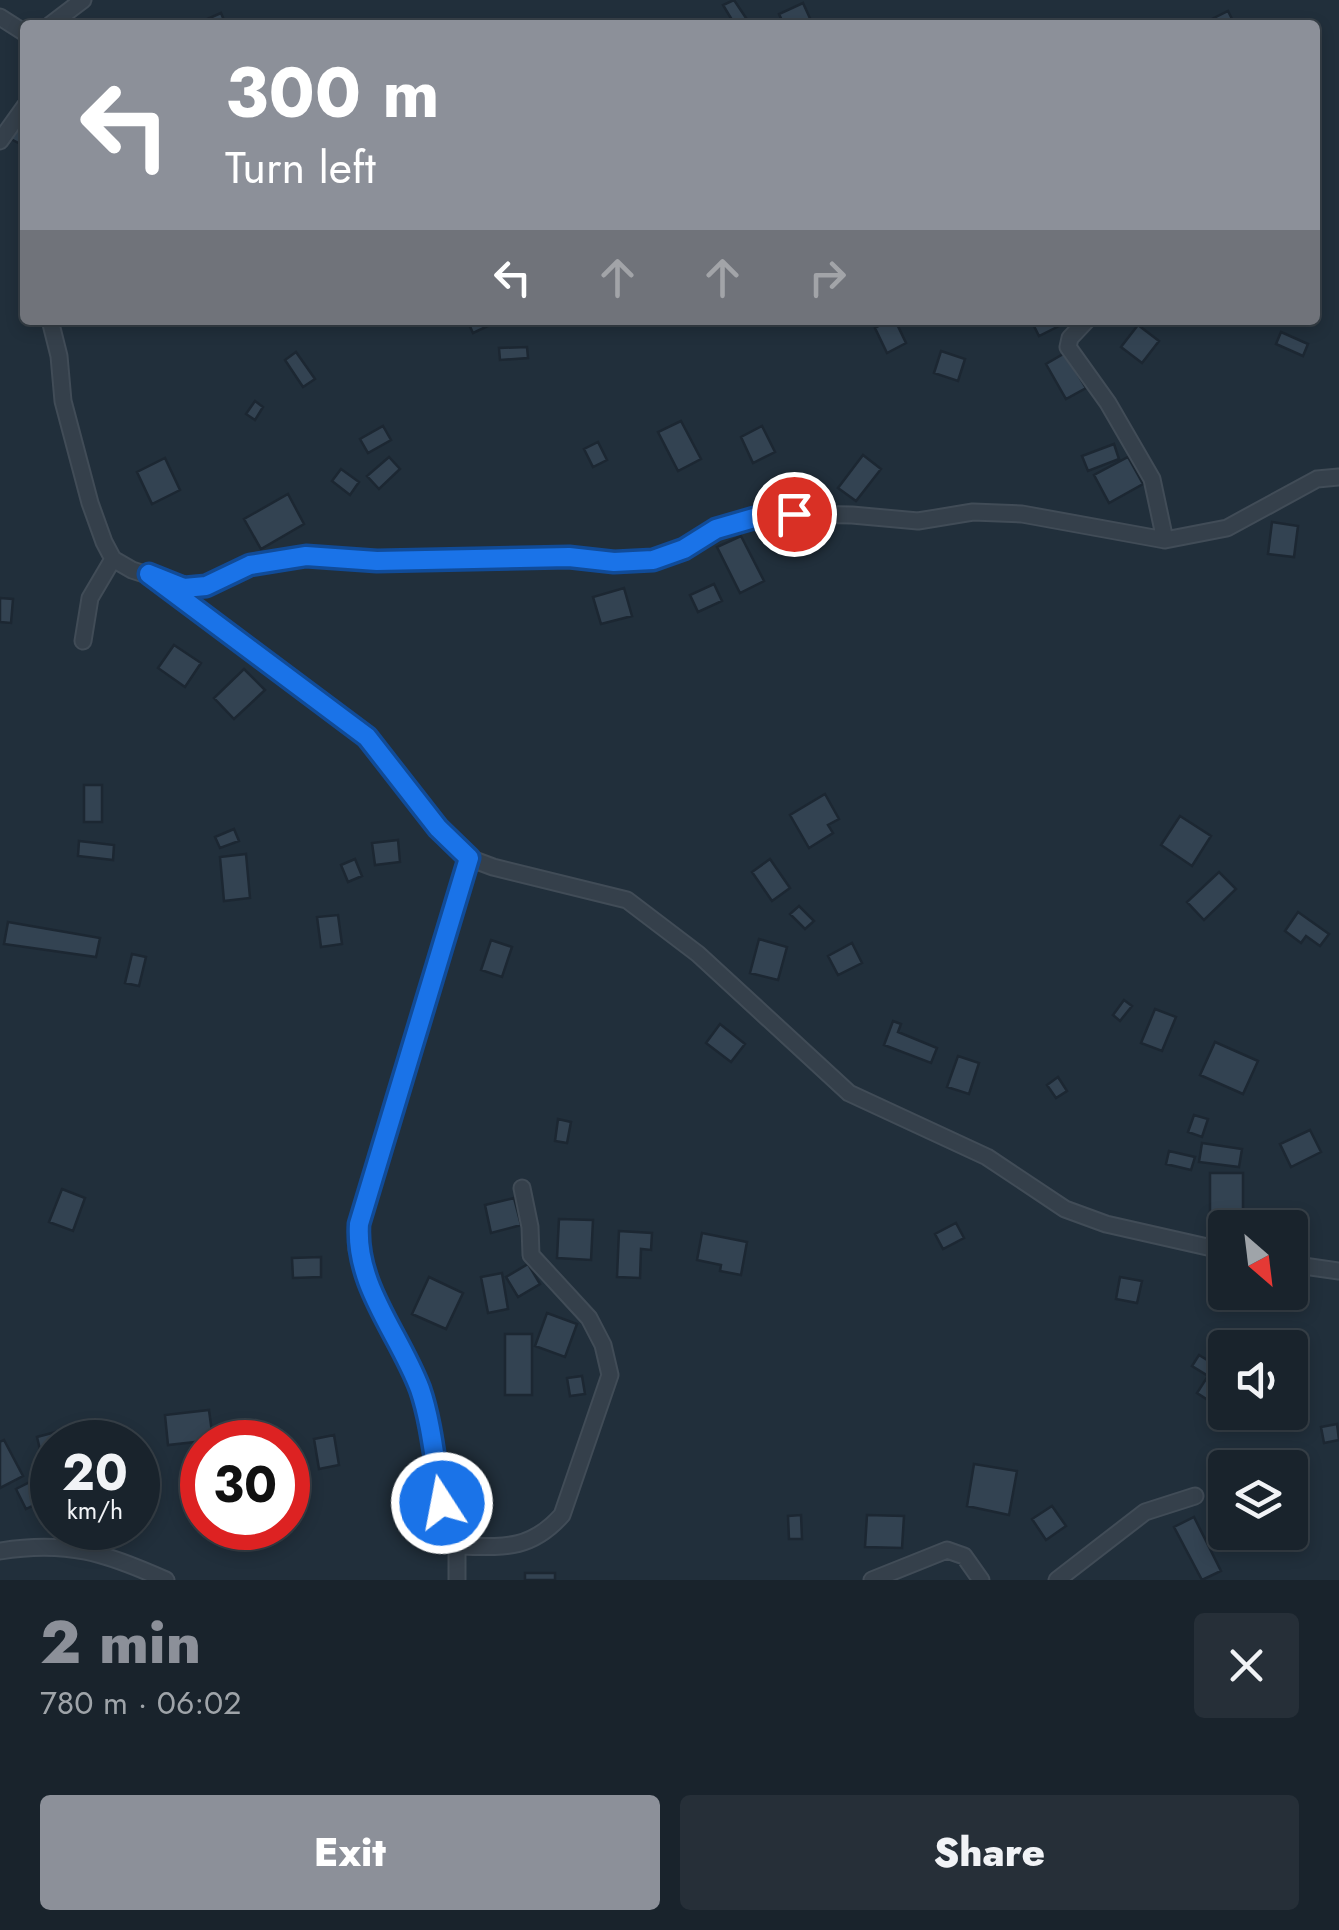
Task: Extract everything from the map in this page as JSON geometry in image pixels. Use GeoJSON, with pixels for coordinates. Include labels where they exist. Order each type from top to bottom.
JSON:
{"type":"FeatureCollection","features":[{"type":"Feature","properties":{"kind":"street"},"geometry":{"type":"LineString","coordinates":[[57,20],[83,0]]}},
{"type":"Feature","properties":{"kind":"street"},"geometry":{"type":"LineString","coordinates":[[0,140],[20,113]]}},
{"type":"Feature","properties":{"kind":"street"},"geometry":{"type":"LineString","coordinates":[[51,325],[63,401],[90,503],[113,558],[132,570],[184,588],[206,586],[250,565],[306,556],[377,561],[569,557],[614,562],[653,560],[684,549],[716,529],[754,518],[794,514],[918,521],[972,512],[1022,514],[1165,540],[1227,528],[1317,479],[1339,477]]}},
{"type":"Feature","properties":{"kind":"street"},"geometry":{"type":"LineString","coordinates":[[1083,325],[1070,338],[1068,346],[1108,403],[1152,479],[1165,540]]}},
{"type":"Feature","properties":{"kind":"street"},"geometry":{"type":"LineString","coordinates":[[84,640],[90,598],[113,558]]}},
{"type":"Feature","properties":{"kind":"street"},"geometry":{"type":"LineString","coordinates":[[149,574],[367,737],[438,828],[469,858],[627,900],[698,954],[849,1093],[987,1157],[1064,1209],[1106,1224],[1208,1246]]}},
{"type":"Feature","properties":{"kind":"street"},"geometry":{"type":"LineString","coordinates":[[457,1580],[457,1546],[442,1503],[420,1390],[382,1316],[357,1248],[359,1224],[469,858]]}},
{"type":"Feature","properties":{"kind":"street"},"geometry":{"type":"LineString","coordinates":[[457,1546],[514,1546],[533,1541],[548,1531],[562,1515],[610,1375],[604,1346],[589,1318],[531,1255],[522,1188]]}},
{"type":"Feature","properties":{"kind":"street"},"geometry":{"type":"LineString","coordinates":[[1308,1267],[1339,1271]]}},
{"type":"Feature","properties":{"kind":"street"},"geometry":{"type":"LineString","coordinates":[[1056,1580],[1144,1512],[1195,1496]]}},
{"type":"Feature","properties":{"kind":"street"},"geometry":{"type":"LineString","coordinates":[[0,1551],[66,1545],[166,1580]]}},
{"type":"Feature","properties":{"kind":"street"},"geometry":{"type":"LineString","coordinates":[[872,1580],[948,1550],[964,1556],[981,1580]]}},
{"type":"Feature","properties":{"kind":"building"},"geometry":{"type":"Polygon","coordinates":[[[734,0],[746,18],[732,20],[723,5],[734,0]]]}},
{"type":"Feature","properties":{"kind":"building"},"geometry":{"type":"Polygon","coordinates":[[[803,3],[811,20],[782,20],[779,14],[803,3]]]}},
{"type":"Feature","properties":{"kind":"building"},"geometry":{"type":"Polygon","coordinates":[[[1228,11],[1232,20],[1212,20],[1228,11]]]}},
{"type":"Feature","properties":{"kind":"building"},"geometry":{"type":"Polygon","coordinates":[[[221,13],[224,20],[205,20],[221,13]]]}},
{"type":"Feature","properties":{"kind":"building"},"geometry":{"type":"Polygon","coordinates":[[[17,127],[20,128],[20,144],[11,139],[17,127]]]}},
{"type":"Feature","properties":{"kind":"building"},"geometry":{"type":"Polygon","coordinates":[[[469,325],[488,325],[488,326],[473,333],[469,325]]]}},
{"type":"Feature","properties":{"kind":"building"},"geometry":{"type":"Polygon","coordinates":[[[897,325],[906,343],[887,353],[875,328],[897,325]]]}},
{"type":"Feature","properties":{"kind":"building"},"geometry":{"type":"Polygon","coordinates":[[[1034,325],[1061,325],[1039,336],[1034,325]]]}},
{"type":"Feature","properties":{"kind":"building"},"geometry":{"type":"Polygon","coordinates":[[[1138,325],[1159,341],[1142,363],[1121,347],[1138,325]]]}},
{"type":"Feature","properties":{"kind":"building"},"geometry":{"type":"Polygon","coordinates":[[[1281,332],[1308,344],[1303,356],[1276,344],[1281,332]]]}},
{"type":"Feature","properties":{"kind":"building"},"geometry":{"type":"Polygon","coordinates":[[[527,347],[528,358],[500,360],[499,348],[527,347]]]}},
{"type":"Feature","properties":{"kind":"building"},"geometry":{"type":"Polygon","coordinates":[[[941,351],[965,359],[958,381],[934,373],[941,351]]]}},
{"type":"Feature","properties":{"kind":"building"},"geometry":{"type":"Polygon","coordinates":[[[296,352],[315,379],[303,387],[285,360],[296,352]]]}},
{"type":"Feature","properties":{"kind":"building"},"geometry":{"type":"Polygon","coordinates":[[[1065,353],[1086,388],[1066,399],[1046,364],[1065,353]]]}},
{"type":"Feature","properties":{"kind":"building"},"geometry":{"type":"Polygon","coordinates":[[[255,401],[263,407],[255,420],[246,414],[255,401]]]}},
{"type":"Feature","properties":{"kind":"building"},"geometry":{"type":"Polygon","coordinates":[[[681,421],[701,459],[678,471],[658,432],[681,421]]]}},
{"type":"Feature","properties":{"kind":"building"},"geometry":{"type":"Polygon","coordinates":[[[383,426],[391,440],[368,453],[360,439],[383,426]]]}},
{"type":"Feature","properties":{"kind":"building"},"geometry":{"type":"Polygon","coordinates":[[[762,426],[775,452],[753,463],[741,437],[762,426]]]}},
{"type":"Feature","properties":{"kind":"building"},"geometry":{"type":"Polygon","coordinates":[[[598,442],[607,460],[593,467],[584,449],[598,442]]]}},
{"type":"Feature","properties":{"kind":"building"},"geometry":{"type":"Polygon","coordinates":[[[1114,444],[1119,459],[1088,471],[1082,456],[1114,444]]]}},
{"type":"Feature","properties":{"kind":"building"},"geometry":{"type":"Polygon","coordinates":[[[863,455],[881,469],[856,501],[838,488],[863,455]]]}},
{"type":"Feature","properties":{"kind":"building"},"geometry":{"type":"Polygon","coordinates":[[[389,457],[400,469],[379,489],[367,476],[389,457]]]}},
{"type":"Feature","properties":{"kind":"building"},"geometry":{"type":"Polygon","coordinates":[[[1128,457],[1143,484],[1109,503],[1094,475],[1128,457]]]}},
{"type":"Feature","properties":{"kind":"building"},"geometry":{"type":"Polygon","coordinates":[[[165,458],[180,490],[152,504],[137,472],[165,458]]]}},
{"type":"Feature","properties":{"kind":"building"},"geometry":{"type":"Polygon","coordinates":[[[341,469],[359,482],[350,495],[332,481],[341,469]]]}},
{"type":"Feature","properties":{"kind":"building"},"geometry":{"type":"Polygon","coordinates":[[[288,494],[304,524],[261,549],[244,519],[288,494]]]}},
{"type":"Feature","properties":{"kind":"building"},"geometry":{"type":"Polygon","coordinates":[[[1272,522],[1298,526],[1294,557],[1268,554],[1272,522]]]}},
{"type":"Feature","properties":{"kind":"building"},"geometry":{"type":"Polygon","coordinates":[[[741,536],[764,581],[740,593],[717,547],[741,536]]]}},
{"type":"Feature","properties":{"kind":"building"},"geometry":{"type":"Polygon","coordinates":[[[714,584],[722,601],[698,612],[690,595],[714,584]]]}},
{"type":"Feature","properties":{"kind":"building"},"geometry":{"type":"Polygon","coordinates":[[[624,588],[632,616],[601,624],[593,597],[624,588]]]}},
{"type":"Feature","properties":{"kind":"building"},"geometry":{"type":"Polygon","coordinates":[[[0,598],[13,599],[11,623],[0,622],[0,598]]]}},
{"type":"Feature","properties":{"kind":"building"},"geometry":{"type":"Polygon","coordinates":[[[174,645],[201,663],[185,687],[158,668],[174,645]]]}},
{"type":"Feature","properties":{"kind":"building"},"geometry":{"type":"Polygon","coordinates":[[[244,669],[265,690],[234,719],[214,698],[244,669]]]}},
{"type":"Feature","properties":{"kind":"building"},"geometry":{"type":"Polygon","coordinates":[[[84,785],[102,785],[102,822],[84,822],[84,785]]]}},
{"type":"Feature","properties":{"kind":"building"},"geometry":{"type":"Polygon","coordinates":[[[825,794],[839,819],[828,825],[833,833],[809,848],[790,815],[825,794]]]}},
{"type":"Feature","properties":{"kind":"building"},"geometry":{"type":"Polygon","coordinates":[[[1180,816],[1211,836],[1192,866],[1161,845],[1180,816]]]}},
{"type":"Feature","properties":{"kind":"building"},"geometry":{"type":"Polygon","coordinates":[[[234,829],[239,841],[220,848],[215,837],[234,829]]]}},
{"type":"Feature","properties":{"kind":"building"},"geometry":{"type":"Polygon","coordinates":[[[398,840],[400,862],[375,865],[372,843],[398,840]]]}},
{"type":"Feature","properties":{"kind":"building"},"geometry":{"type":"Polygon","coordinates":[[[79,841],[114,845],[113,860],[78,856],[79,841]]]}},
{"type":"Feature","properties":{"kind":"building"},"geometry":{"type":"Polygon","coordinates":[[[246,854],[250,898],[224,901],[220,857],[246,854]]]}},
{"type":"Feature","properties":{"kind":"building"},"geometry":{"type":"Polygon","coordinates":[[[355,859],[362,876],[348,882],[341,865],[355,859]]]}},
{"type":"Feature","properties":{"kind":"building"},"geometry":{"type":"Polygon","coordinates":[[[770,859],[790,888],[772,901],[752,872],[770,859]]]}},
{"type":"Feature","properties":{"kind":"building"},"geometry":{"type":"Polygon","coordinates":[[[1219,872],[1236,889],[1204,920],[1187,902],[1219,872]]]}},
{"type":"Feature","properties":{"kind":"building"},"geometry":{"type":"Polygon","coordinates":[[[799,906],[814,921],[805,929],[790,914],[799,906]]]}},
{"type":"Feature","properties":{"kind":"building"},"geometry":{"type":"Polygon","coordinates":[[[1298,912],[1329,934],[1320,946],[1306,936],[1301,943],[1285,931],[1298,912]]]}},
{"type":"Feature","properties":{"kind":"building"},"geometry":{"type":"Polygon","coordinates":[[[338,915],[342,944],[321,947],[317,917],[338,915]]]}},
{"type":"Feature","properties":{"kind":"building"},"geometry":{"type":"Polygon","coordinates":[[[8,922],[100,938],[96,957],[4,944],[8,922]]]}},
{"type":"Feature","properties":{"kind":"building"},"geometry":{"type":"Polygon","coordinates":[[[759,939],[787,947],[778,980],[750,973],[759,939]]]}},
{"type":"Feature","properties":{"kind":"building"},"geometry":{"type":"Polygon","coordinates":[[[491,940],[512,947],[502,977],[481,970],[491,940]]]}},
{"type":"Feature","properties":{"kind":"building"},"geometry":{"type":"Polygon","coordinates":[[[852,943],[862,963],[838,975],[828,956],[852,943]]]}},
{"type":"Feature","properties":{"kind":"building"},"geometry":{"type":"Polygon","coordinates":[[[132,954],[146,957],[139,986],[125,983],[132,954]]]}},
{"type":"Feature","properties":{"kind":"building"},"geometry":{"type":"Polygon","coordinates":[[[1124,1000],[1132,1006],[1120,1021],[1113,1015],[1124,1000]]]}},
{"type":"Feature","properties":{"kind":"building"},"geometry":{"type":"Polygon","coordinates":[[[1155,1009],[1176,1017],[1162,1051],[1141,1043],[1155,1009]]]}},
{"type":"Feature","properties":{"kind":"building"},"geometry":{"type":"Polygon","coordinates":[[[893,1021],[901,1024],[898,1032],[937,1048],[931,1063],[884,1045],[893,1021]]]}},
{"type":"Feature","properties":{"kind":"building"},"geometry":{"type":"Polygon","coordinates":[[[720,1024],[745,1044],[731,1062],[706,1043],[720,1024]]]}},
{"type":"Feature","properties":{"kind":"building"},"geometry":{"type":"Polygon","coordinates":[[[1215,1042],[1258,1061],[1243,1094],[1200,1075],[1215,1042]]]}},
{"type":"Feature","properties":{"kind":"building"},"geometry":{"type":"Polygon","coordinates":[[[958,1056],[979,1063],[969,1094],[947,1087],[958,1056]]]}},
{"type":"Feature","properties":{"kind":"building"},"geometry":{"type":"Polygon","coordinates":[[[1058,1077],[1067,1091],[1056,1098],[1047,1085],[1058,1077]]]}},
{"type":"Feature","properties":{"kind":"building"},"geometry":{"type":"Polygon","coordinates":[[[1194,1115],[1208,1119],[1202,1137],[1188,1132],[1194,1115]]]}},
{"type":"Feature","properties":{"kind":"building"},"geometry":{"type":"Polygon","coordinates":[[[558,1119],[571,1122],[567,1143],[555,1141],[558,1119]]]}},
{"type":"Feature","properties":{"kind":"building"},"geometry":{"type":"Polygon","coordinates":[[[1310,1130],[1321,1152],[1291,1167],[1280,1144],[1310,1130]]]}},
{"type":"Feature","properties":{"kind":"building"},"geometry":{"type":"Polygon","coordinates":[[[1202,1143],[1242,1149],[1239,1167],[1199,1162],[1202,1143]]]}},
{"type":"Feature","properties":{"kind":"building"},"geometry":{"type":"Polygon","coordinates":[[[1169,1151],[1195,1157],[1191,1170],[1166,1164],[1169,1151]]]}},
{"type":"Feature","properties":{"kind":"building"},"geometry":{"type":"Polygon","coordinates":[[[1210,1173],[1243,1173],[1243,1210],[1210,1210],[1210,1173]]]}},
{"type":"Feature","properties":{"kind":"building"},"geometry":{"type":"Polygon","coordinates":[[[62,1189],[85,1198],[73,1231],[49,1222],[62,1189]]]}},
{"type":"Feature","properties":{"kind":"building"},"geometry":{"type":"Polygon","coordinates":[[[514,1198],[521,1225],[491,1233],[485,1205],[514,1198]]]}},
{"type":"Feature","properties":{"kind":"building"},"geometry":{"type":"Polygon","coordinates":[[[559,1219],[593,1220],[591,1260],[557,1258],[559,1219]]]}},
{"type":"Feature","properties":{"kind":"building"},"geometry":{"type":"Polygon","coordinates":[[[956,1223],[964,1238],[943,1249],[935,1234],[956,1223]]]}},
{"type":"Feature","properties":{"kind":"building"},"geometry":{"type":"Polygon","coordinates":[[[619,1231],[652,1233],[651,1250],[641,1249],[640,1278],[617,1277],[619,1231]]]}},
{"type":"Feature","properties":{"kind":"building"},"geometry":{"type":"Polygon","coordinates":[[[702,1233],[747,1242],[741,1275],[720,1271],[721,1265],[697,1260],[702,1233]]]}},
{"type":"Feature","properties":{"kind":"building"},"geometry":{"type":"Polygon","coordinates":[[[321,1257],[321,1277],[293,1278],[292,1258],[321,1257]]]}},
{"type":"Feature","properties":{"kind":"building"},"geometry":{"type":"Polygon","coordinates":[[[528,1264],[540,1284],[518,1297],[506,1277],[528,1264]]]}},
{"type":"Feature","properties":{"kind":"building"},"geometry":{"type":"Polygon","coordinates":[[[502,1273],[508,1309],[488,1313],[481,1277],[502,1273]]]}},
{"type":"Feature","properties":{"kind":"building"},"geometry":{"type":"Polygon","coordinates":[[[429,1277],[463,1293],[446,1329],[412,1314],[429,1277]]]}},
{"type":"Feature","properties":{"kind":"building"},"geometry":{"type":"Polygon","coordinates":[[[1120,1277],[1142,1281],[1137,1303],[1116,1299],[1120,1277]]]}},
{"type":"Feature","properties":{"kind":"building"},"geometry":{"type":"Polygon","coordinates":[[[547,1313],[577,1324],[565,1357],[535,1346],[547,1313]]]}},
{"type":"Feature","properties":{"kind":"building"},"geometry":{"type":"Polygon","coordinates":[[[505,1334],[532,1334],[532,1395],[505,1395],[505,1334]]]}},
{"type":"Feature","properties":{"kind":"building"},"geometry":{"type":"Polygon","coordinates":[[[1199,1355],[1208,1361],[1208,1376],[1192,1366],[1199,1355]]]}},
{"type":"Feature","properties":{"kind":"building"},"geometry":{"type":"Polygon","coordinates":[[[582,1376],[585,1394],[570,1396],[567,1378],[582,1376]]]}},
{"type":"Feature","properties":{"kind":"building"},"geometry":{"type":"Polygon","coordinates":[[[1208,1376],[1208,1400],[1197,1393],[1208,1376]]]}},
{"type":"Feature","properties":{"kind":"building"},"geometry":{"type":"Polygon","coordinates":[[[209,1410],[210,1420],[180,1420],[180,1444],[168,1445],[165,1415],[209,1410]]]}},
{"type":"Feature","properties":{"kind":"building"},"geometry":{"type":"Polygon","coordinates":[[[1337,1424],[1339,1440],[1324,1443],[1321,1427],[1337,1424]]]}},
{"type":"Feature","properties":{"kind":"building"},"geometry":{"type":"Polygon","coordinates":[[[334,1435],[339,1465],[319,1469],[314,1439],[334,1435]]]}},
{"type":"Feature","properties":{"kind":"building"},"geometry":{"type":"Polygon","coordinates":[[[4,1440],[23,1476],[0,1488],[0,1442],[4,1440]]]}},
{"type":"Feature","properties":{"kind":"building"},"geometry":{"type":"Polygon","coordinates":[[[974,1464],[1017,1471],[1009,1515],[967,1506],[974,1464]]]}},
{"type":"Feature","properties":{"kind":"building"},"geometry":{"type":"Polygon","coordinates":[[[30,1482],[30,1507],[26,1509],[16,1489],[30,1482]]]}},
{"type":"Feature","properties":{"kind":"building"},"geometry":{"type":"Polygon","coordinates":[[[1052,1506],[1066,1526],[1046,1540],[1032,1519],[1052,1506]]]}},
{"type":"Feature","properties":{"kind":"building"},"geometry":{"type":"Polygon","coordinates":[[[801,1515],[802,1539],[789,1539],[788,1516],[801,1515]]]}},
{"type":"Feature","properties":{"kind":"building"},"geometry":{"type":"Polygon","coordinates":[[[867,1515],[904,1516],[902,1548],[865,1547],[867,1515]]]}},
{"type":"Feature","properties":{"kind":"building"},"geometry":{"type":"Polygon","coordinates":[[[1194,1517],[1221,1571],[1202,1580],[1174,1527],[1194,1517]]]}},
{"type":"Feature","properties":{"kind":"building"},"geometry":{"type":"Polygon","coordinates":[[[525,1573],[555,1573],[555,1580],[525,1580],[525,1573]]]}},
{"type":"Feature","properties":{"kind":"route"},"geometry":{"type":"LineString","coordinates":[[442,1503],[420,1390],[382,1316],[357,1248],[359,1224],[469,858],[438,828],[367,737],[149,574],[184,588],[206,586],[250,565],[306,556],[377,561],[569,557],[614,562],[653,560],[684,549],[716,529],[754,518],[794,514]]}}]}
